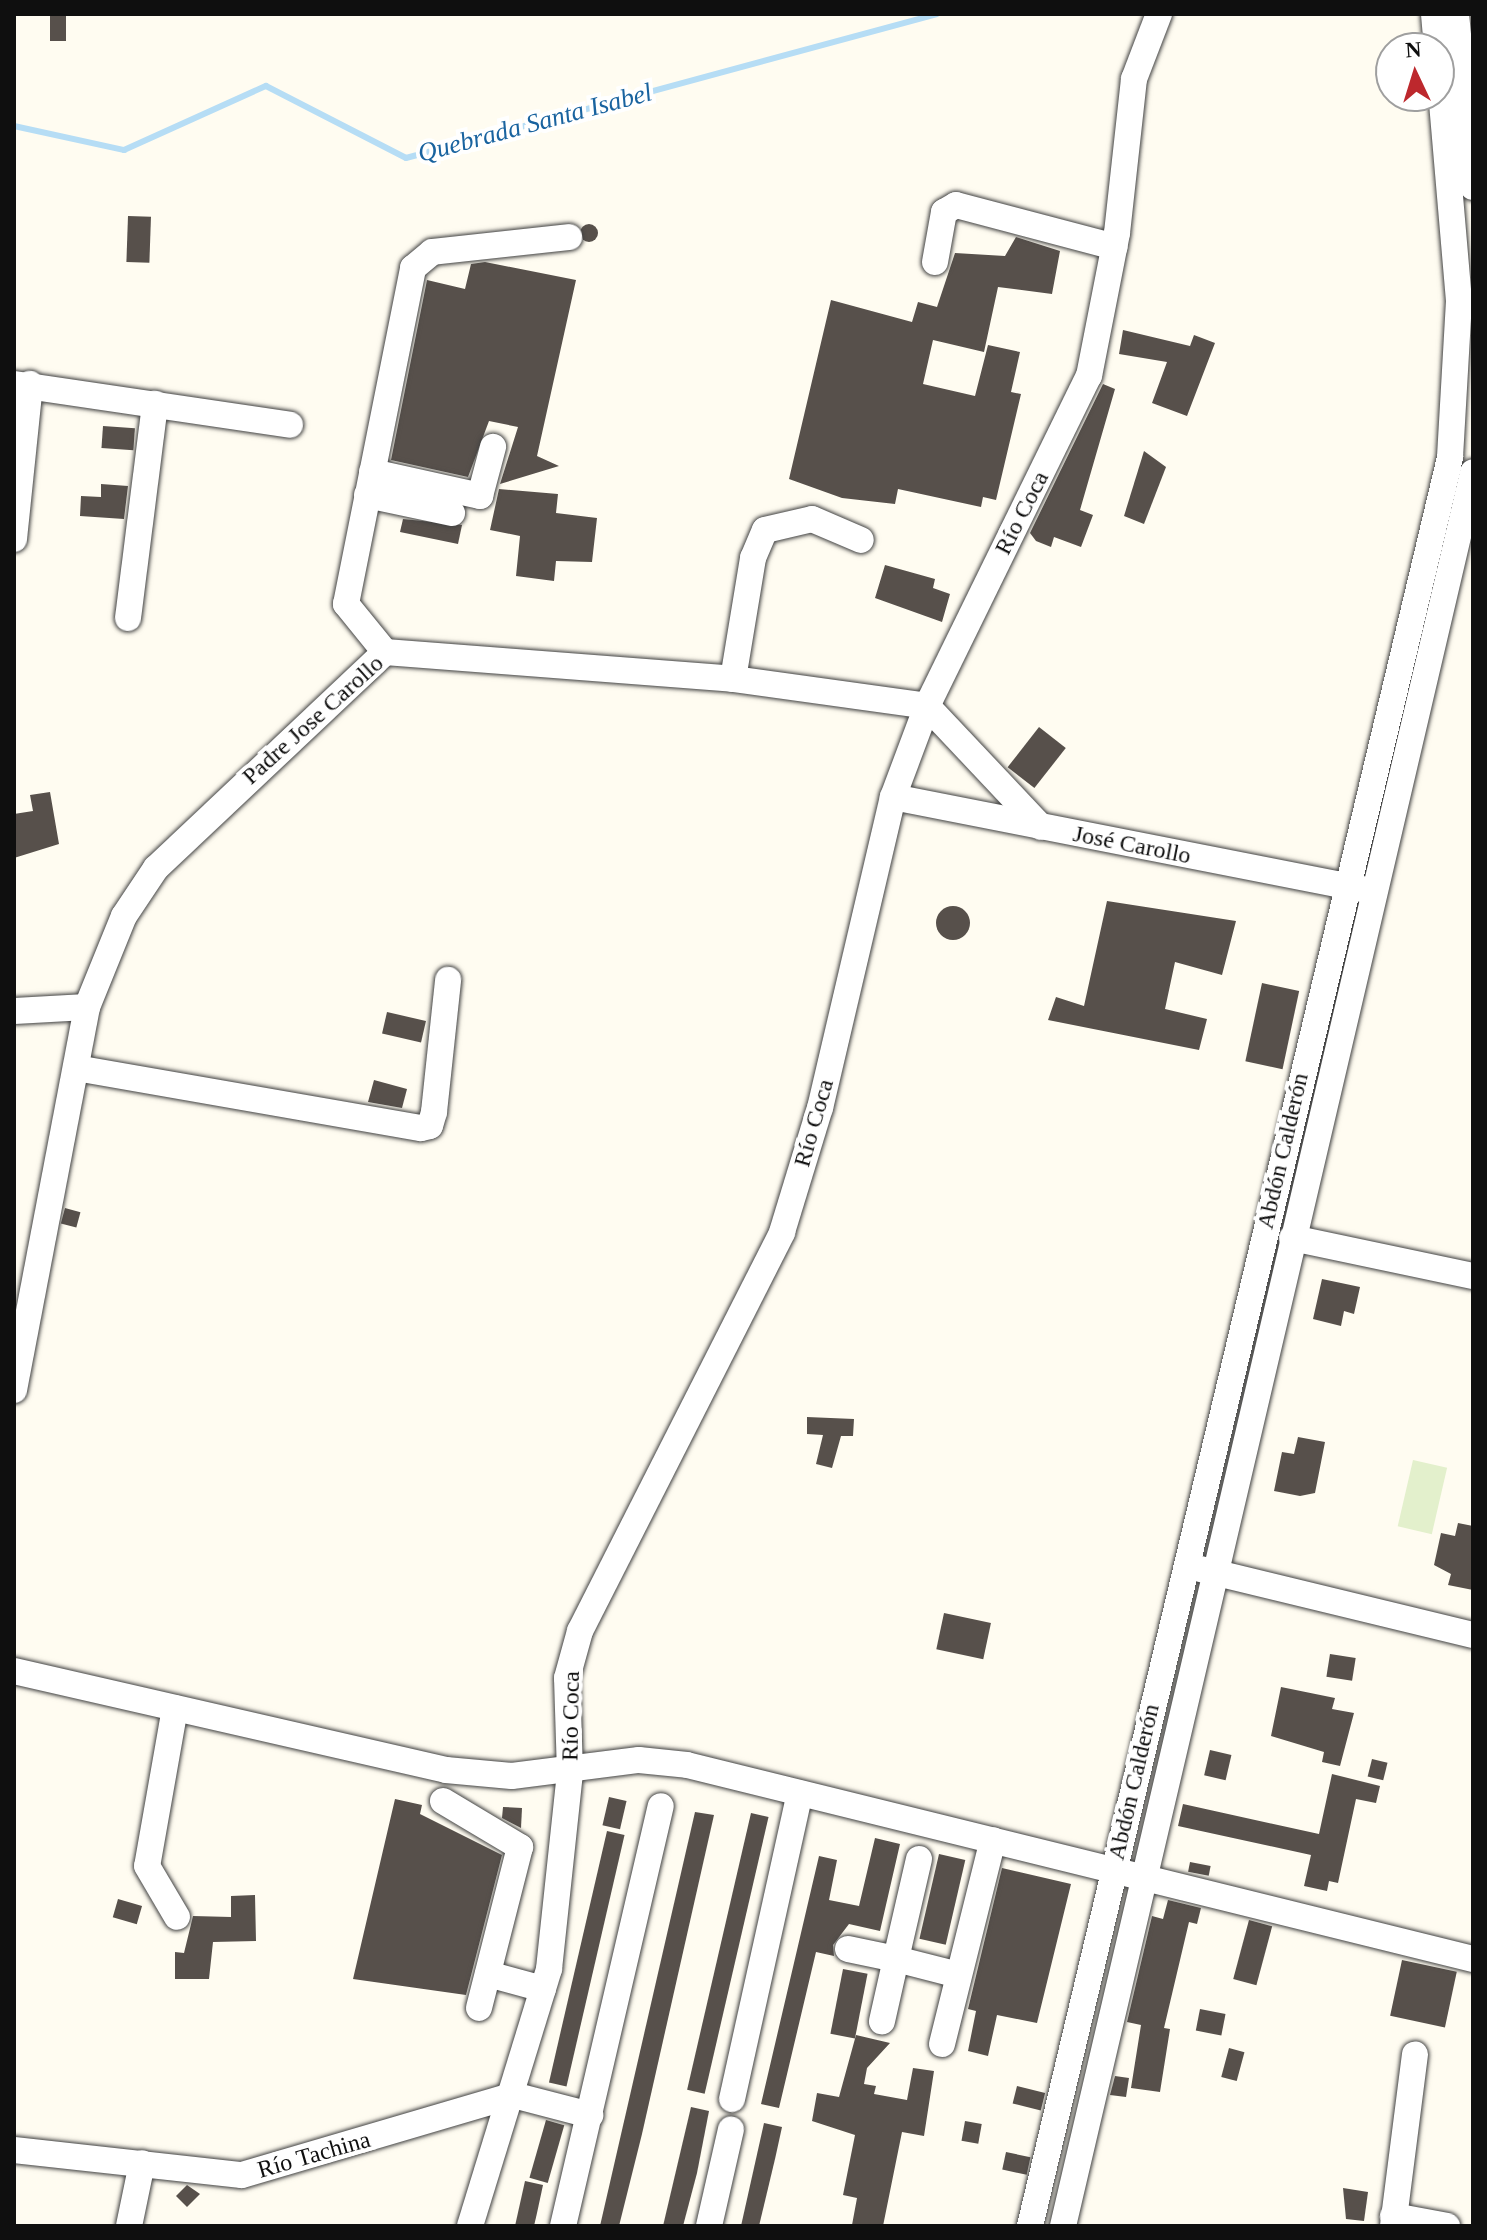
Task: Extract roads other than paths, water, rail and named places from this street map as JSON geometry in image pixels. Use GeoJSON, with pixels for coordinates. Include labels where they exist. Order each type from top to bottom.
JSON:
{"type":"FeatureCollection","features":[{"type":"Feature","properties":{"kind":"street","name":"Río Coca"},"geometry":{"type":"LineString","coordinates":[[470,2226],[513,2095],[543,1989],[570,1773],[567,1678],[580,1631],[782,1232],[820,1108],[893,797],[927,706],[1089,376],[1115,247],[1134,79],[1159,14]]}},
{"type":"Feature","properties":{"kind":"street","name":"Abdón Calderón"},"geometry":{"type":"LineString","coordinates":[[1063,2226],[1141,1878],[1292,1238],[1358,888],[1450,457],[1464,160],[1456,14]]}},
{"type":"Feature","properties":{"kind":"street","name":"Abdón Calderón"},"geometry":{"type":"LineString","coordinates":[[1451,112],[1473,187]]}},
{"type":"Feature","properties":{"kind":"street"},"geometry":{"type":"LineString","coordinates":[[935,262],[944,212],[956,205],[1115,247]]}},
{"type":"Feature","properties":{"kind":"street"},"geometry":{"type":"LineString","coordinates":[[385,652],[346,613],[369,483],[420,258],[569,237]]}},
{"type":"Feature","properties":{"kind":"street"},"geometry":{"type":"LineString","coordinates":[[14,539],[22,384],[290,425]]}},
{"type":"Feature","properties":{"kind":"street"},"geometry":{"type":"LineString","coordinates":[[128,618],[155,404]]}},
{"type":"Feature","properties":{"kind":"street"},"geometry":{"type":"LineString","coordinates":[[369,483],[480,496],[493,447]]}},
{"type":"Feature","properties":{"kind":"street","name":"Abdón Calderón"},"geometry":{"type":"LineString","coordinates":[[1030,2226],[1185,1565],[1358,888],[1465,535],[1473,472]]}},
{"type":"Feature","properties":{"kind":"street"},"geometry":{"type":"LineString","coordinates":[[369,483],[452,513]]}},
{"type":"Feature","properties":{"kind":"street"},"geometry":{"type":"LineString","coordinates":[[733,679],[753,558],[765,530],[812,519],[861,540]]}},
{"type":"Feature","properties":{"kind":"street","name":"Padre Jose Carollo"},"geometry":{"type":"LineString","coordinates":[[14,1390],[87,1007],[124,916],[156,868],[385,652],[733,679],[927,706]]}},
{"type":"Feature","properties":{"kind":"street"},"geometry":{"type":"LineString","coordinates":[[927,706],[1041,827]]}},
{"type":"Feature","properties":{"kind":"street","name":"José Carollo"},"geometry":{"type":"LineString","coordinates":[[893,797],[1358,888]]}},
{"type":"Feature","properties":{"kind":"street"},"geometry":{"type":"LineString","coordinates":[[76,1068],[421,1128],[430,1126],[448,980]]}},
{"type":"Feature","properties":{"kind":"street"},"geometry":{"type":"LineString","coordinates":[[14,1011],[87,1007]]}},
{"type":"Feature","properties":{"kind":"street"},"geometry":{"type":"LineString","coordinates":[[1292,1238],[1473,1276]]}},
{"type":"Feature","properties":{"kind":"street"},"geometry":{"type":"LineString","coordinates":[[1185,1565],[1473,1635]]}},
{"type":"Feature","properties":{"kind":"street"},"geometry":{"type":"LineString","coordinates":[[14,1671],[446,1770],[570,1773],[639,1760],[800,1793],[1473,1959]]}},
{"type":"Feature","properties":{"kind":"street"},"geometry":{"type":"LineString","coordinates":[[175,1708],[147,1866],[177,1917]]}},
{"type":"Feature","properties":{"kind":"street"},"geometry":{"type":"LineString","coordinates":[[732,2099],[800,1793]]}},
{"type":"Feature","properties":{"kind":"street"},"geometry":{"type":"LineString","coordinates":[[443,1801],[520,1847],[479,2008]]}},
{"type":"Feature","properties":{"kind":"street"},"geometry":{"type":"LineString","coordinates":[[563,2226],[661,1806]]}},
{"type":"Feature","properties":{"kind":"street"},"geometry":{"type":"LineString","coordinates":[[942,2044],[955,1974],[993,1840]]}},
{"type":"Feature","properties":{"kind":"street"},"geometry":{"type":"LineString","coordinates":[[882,2021],[919,1859]]}},
{"type":"Feature","properties":{"kind":"street"},"geometry":{"type":"LineString","coordinates":[[848,1949],[955,1974]]}},
{"type":"Feature","properties":{"kind":"street"},"geometry":{"type":"LineString","coordinates":[[488,1974],[543,1989]]}},
{"type":"Feature","properties":{"kind":"street"},"geometry":{"type":"LineString","coordinates":[[1415,2054],[1393,2221],[1447,2226]]}},
{"type":"Feature","properties":{"kind":"street"},"geometry":{"type":"LineString","coordinates":[[513,2095],[590,2115]]}},
{"type":"Feature","properties":{"kind":"street","name":"Río Tachina"},"geometry":{"type":"LineString","coordinates":[[14,2150],[252,2174],[513,2095]]}},
{"type":"Feature","properties":{"kind":"street"},"geometry":{"type":"LineString","coordinates":[[709,2226],[731,2129]]}},
{"type":"Feature","properties":{"kind":"street"},"geometry":{"type":"LineString","coordinates":[[129,2226],[142,2163]]}},
{"type":"Feature","properties":{"kind":"waterway","name":"Quebrada Santa Isabel"},"geometry":{"type":"LineString","coordinates":[[14,126],[124,150],[266,86],[406,158],[937,14]]}}]}
